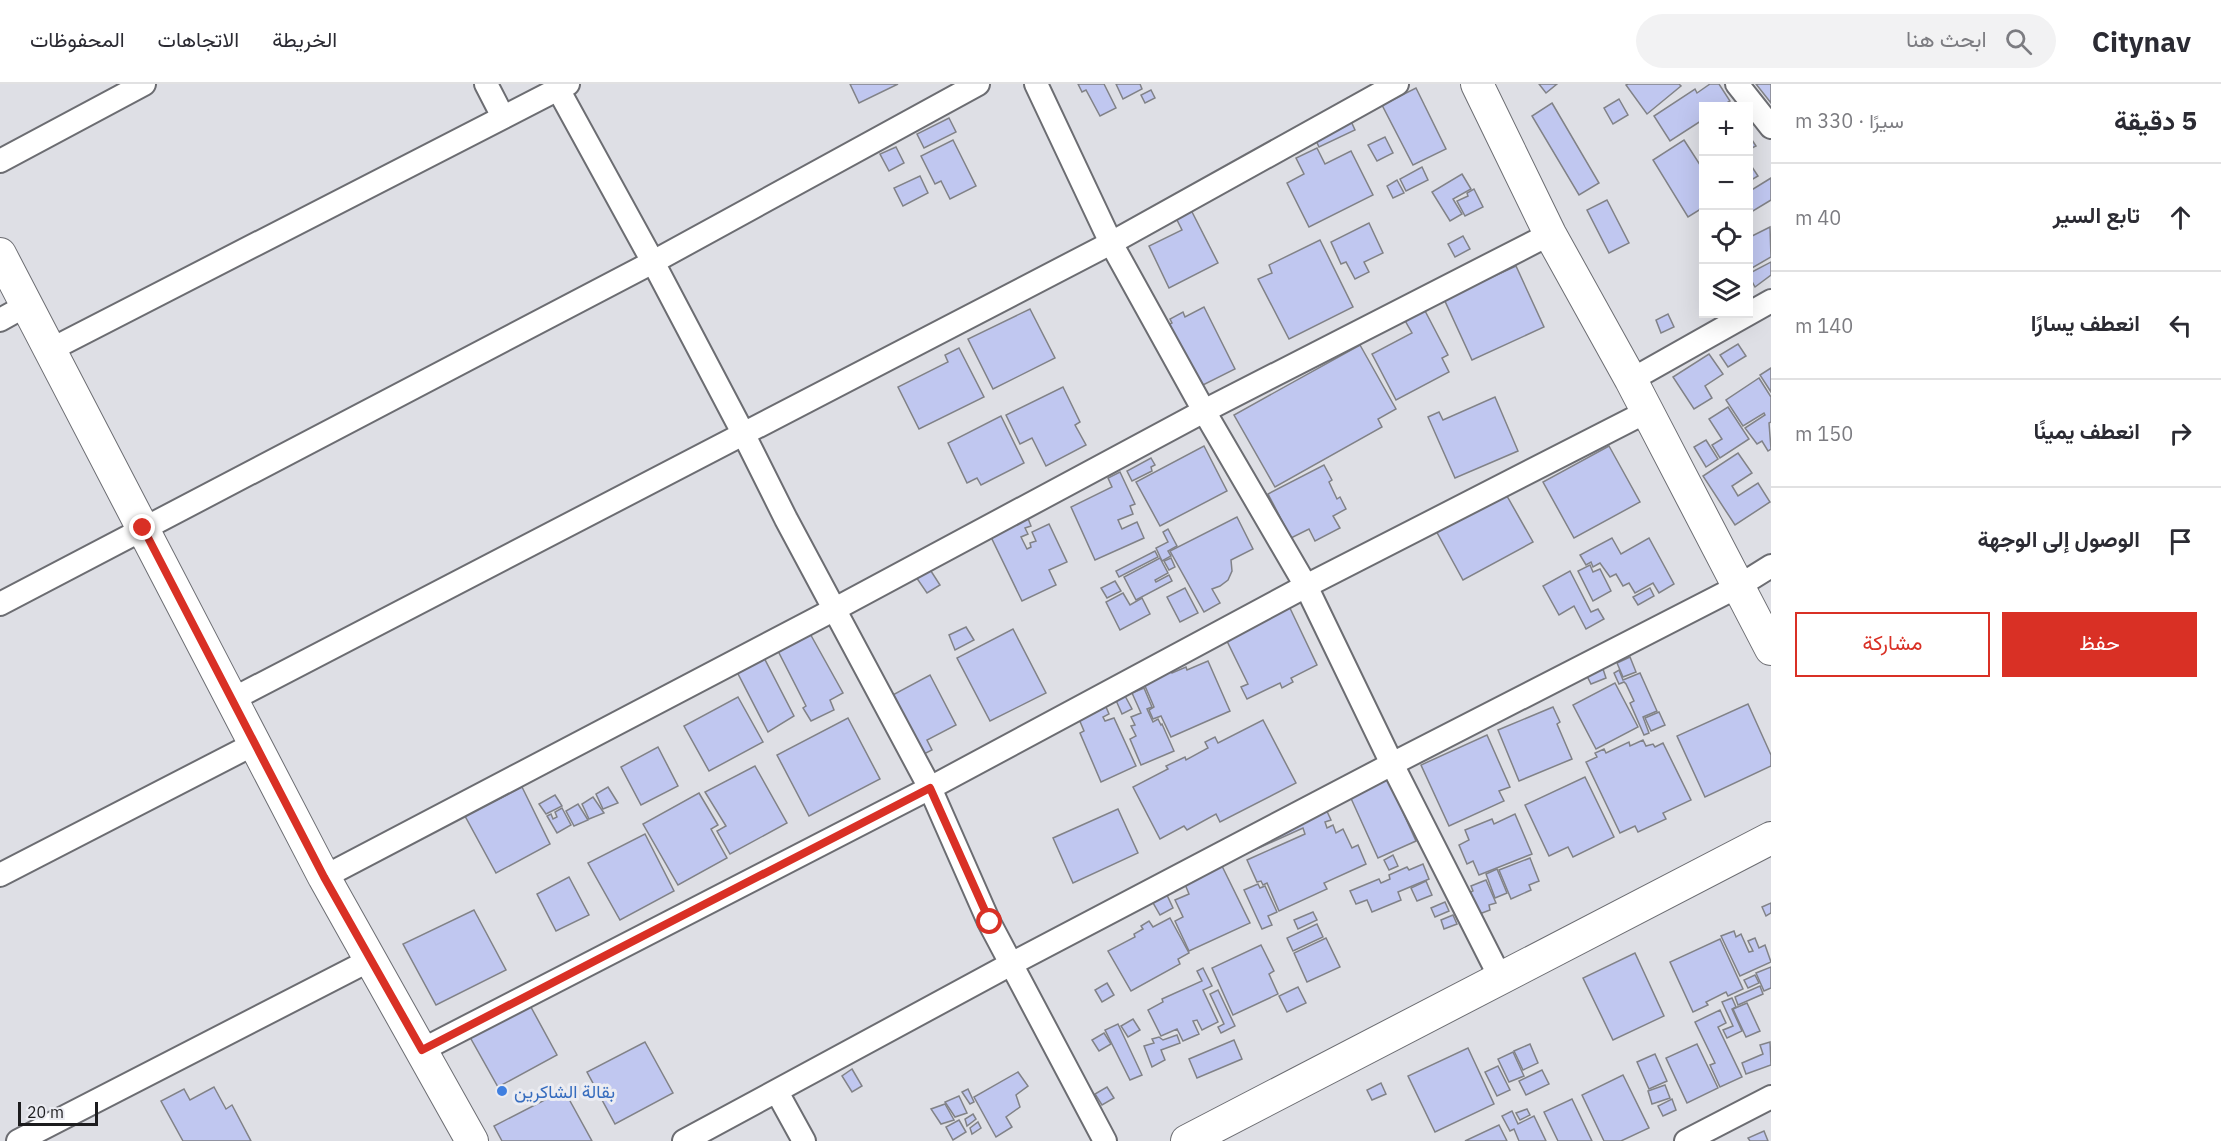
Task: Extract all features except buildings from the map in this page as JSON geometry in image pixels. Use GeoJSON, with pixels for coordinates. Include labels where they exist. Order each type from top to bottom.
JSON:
{"type":"FeatureCollection","features":[{"type":"Feature","properties":{"kind":"street"},"geometry":{"type":"LineString","coordinates":[[0,161],[144,84]]}},
{"type":"Feature","properties":{"kind":"street"},"geometry":{"type":"LineString","coordinates":[[486,84],[503,117]]}},
{"type":"Feature","properties":{"kind":"street"},"geometry":{"type":"LineString","coordinates":[[0,604],[653,262],[978,84]]}},
{"type":"Feature","properties":{"kind":"street"},"geometry":{"type":"LineString","coordinates":[[1036,84],[1111,243],[1204,411],[1306,586],[1392,764],[1501,979]]}},
{"type":"Feature","properties":{"kind":"street"},"geometry":{"type":"LineString","coordinates":[[231,700],[1111,243],[1397,84]]}},
{"type":"Feature","properties":{"kind":"street"},"geometry":{"type":"LineString","coordinates":[[1477,84],[1550,234],[1648,411],[1771,650]]}},
{"type":"Feature","properties":{"kind":"street"},"geometry":{"type":"LineString","coordinates":[[1737,84],[1771,127]]}},
{"type":"Feature","properties":{"kind":"street"},"geometry":{"type":"LineString","coordinates":[[50,350],[563,87],[786,519],[930,788],[975,891],[1011,964],[1105,1141]]}},
{"type":"Feature","properties":{"kind":"street"},"geometry":{"type":"LineString","coordinates":[[324,877],[835,609],[1204,411],[1550,234]]}},
{"type":"Feature","properties":{"kind":"street"},"geometry":{"type":"LineString","coordinates":[[0,254],[14,312],[50,350],[324,877],[472,1141]]}},
{"type":"Feature","properties":{"kind":"street"},"geometry":{"type":"LineString","coordinates":[[1631,380],[1771,301]]}},
{"type":"Feature","properties":{"kind":"street"},"geometry":{"type":"LineString","coordinates":[[422,1050],[930,788],[1306,586],[1648,411]]}},
{"type":"Feature","properties":{"kind":"street"},"geometry":{"type":"LineString","coordinates":[[684,1141],[1011,964],[1392,764],[1739,586],[1771,566]]}},
{"type":"Feature","properties":{"kind":"street"},"geometry":{"type":"LineString","coordinates":[[0,875],[254,744]]}},
{"type":"Feature","properties":{"kind":"street"},"geometry":{"type":"LineString","coordinates":[[1187,1141],[1771,838]]}},
{"type":"Feature","properties":{"kind":"street"},"geometry":{"type":"LineString","coordinates":[[18,1141],[370,960]]}},
{"type":"Feature","properties":{"kind":"street"},"geometry":{"type":"LineString","coordinates":[[777,1092],[804,1141]]}},
{"type":"Feature","properties":{"kind":"street"},"geometry":{"type":"LineString","coordinates":[[1686,1141],[1771,1096]]}},
{"type":"Feature","properties":{"kind":"place","name":"بقالة الشاكرين"},"geometry":{"type":"Point","coordinates":[502,1091]}},
{"type":"Feature","properties":{"kind":"route"},"geometry":{"type":"LineString","coordinates":[[143,528],[324,877],[422,1050],[930,788],[990,922]]}}]}
